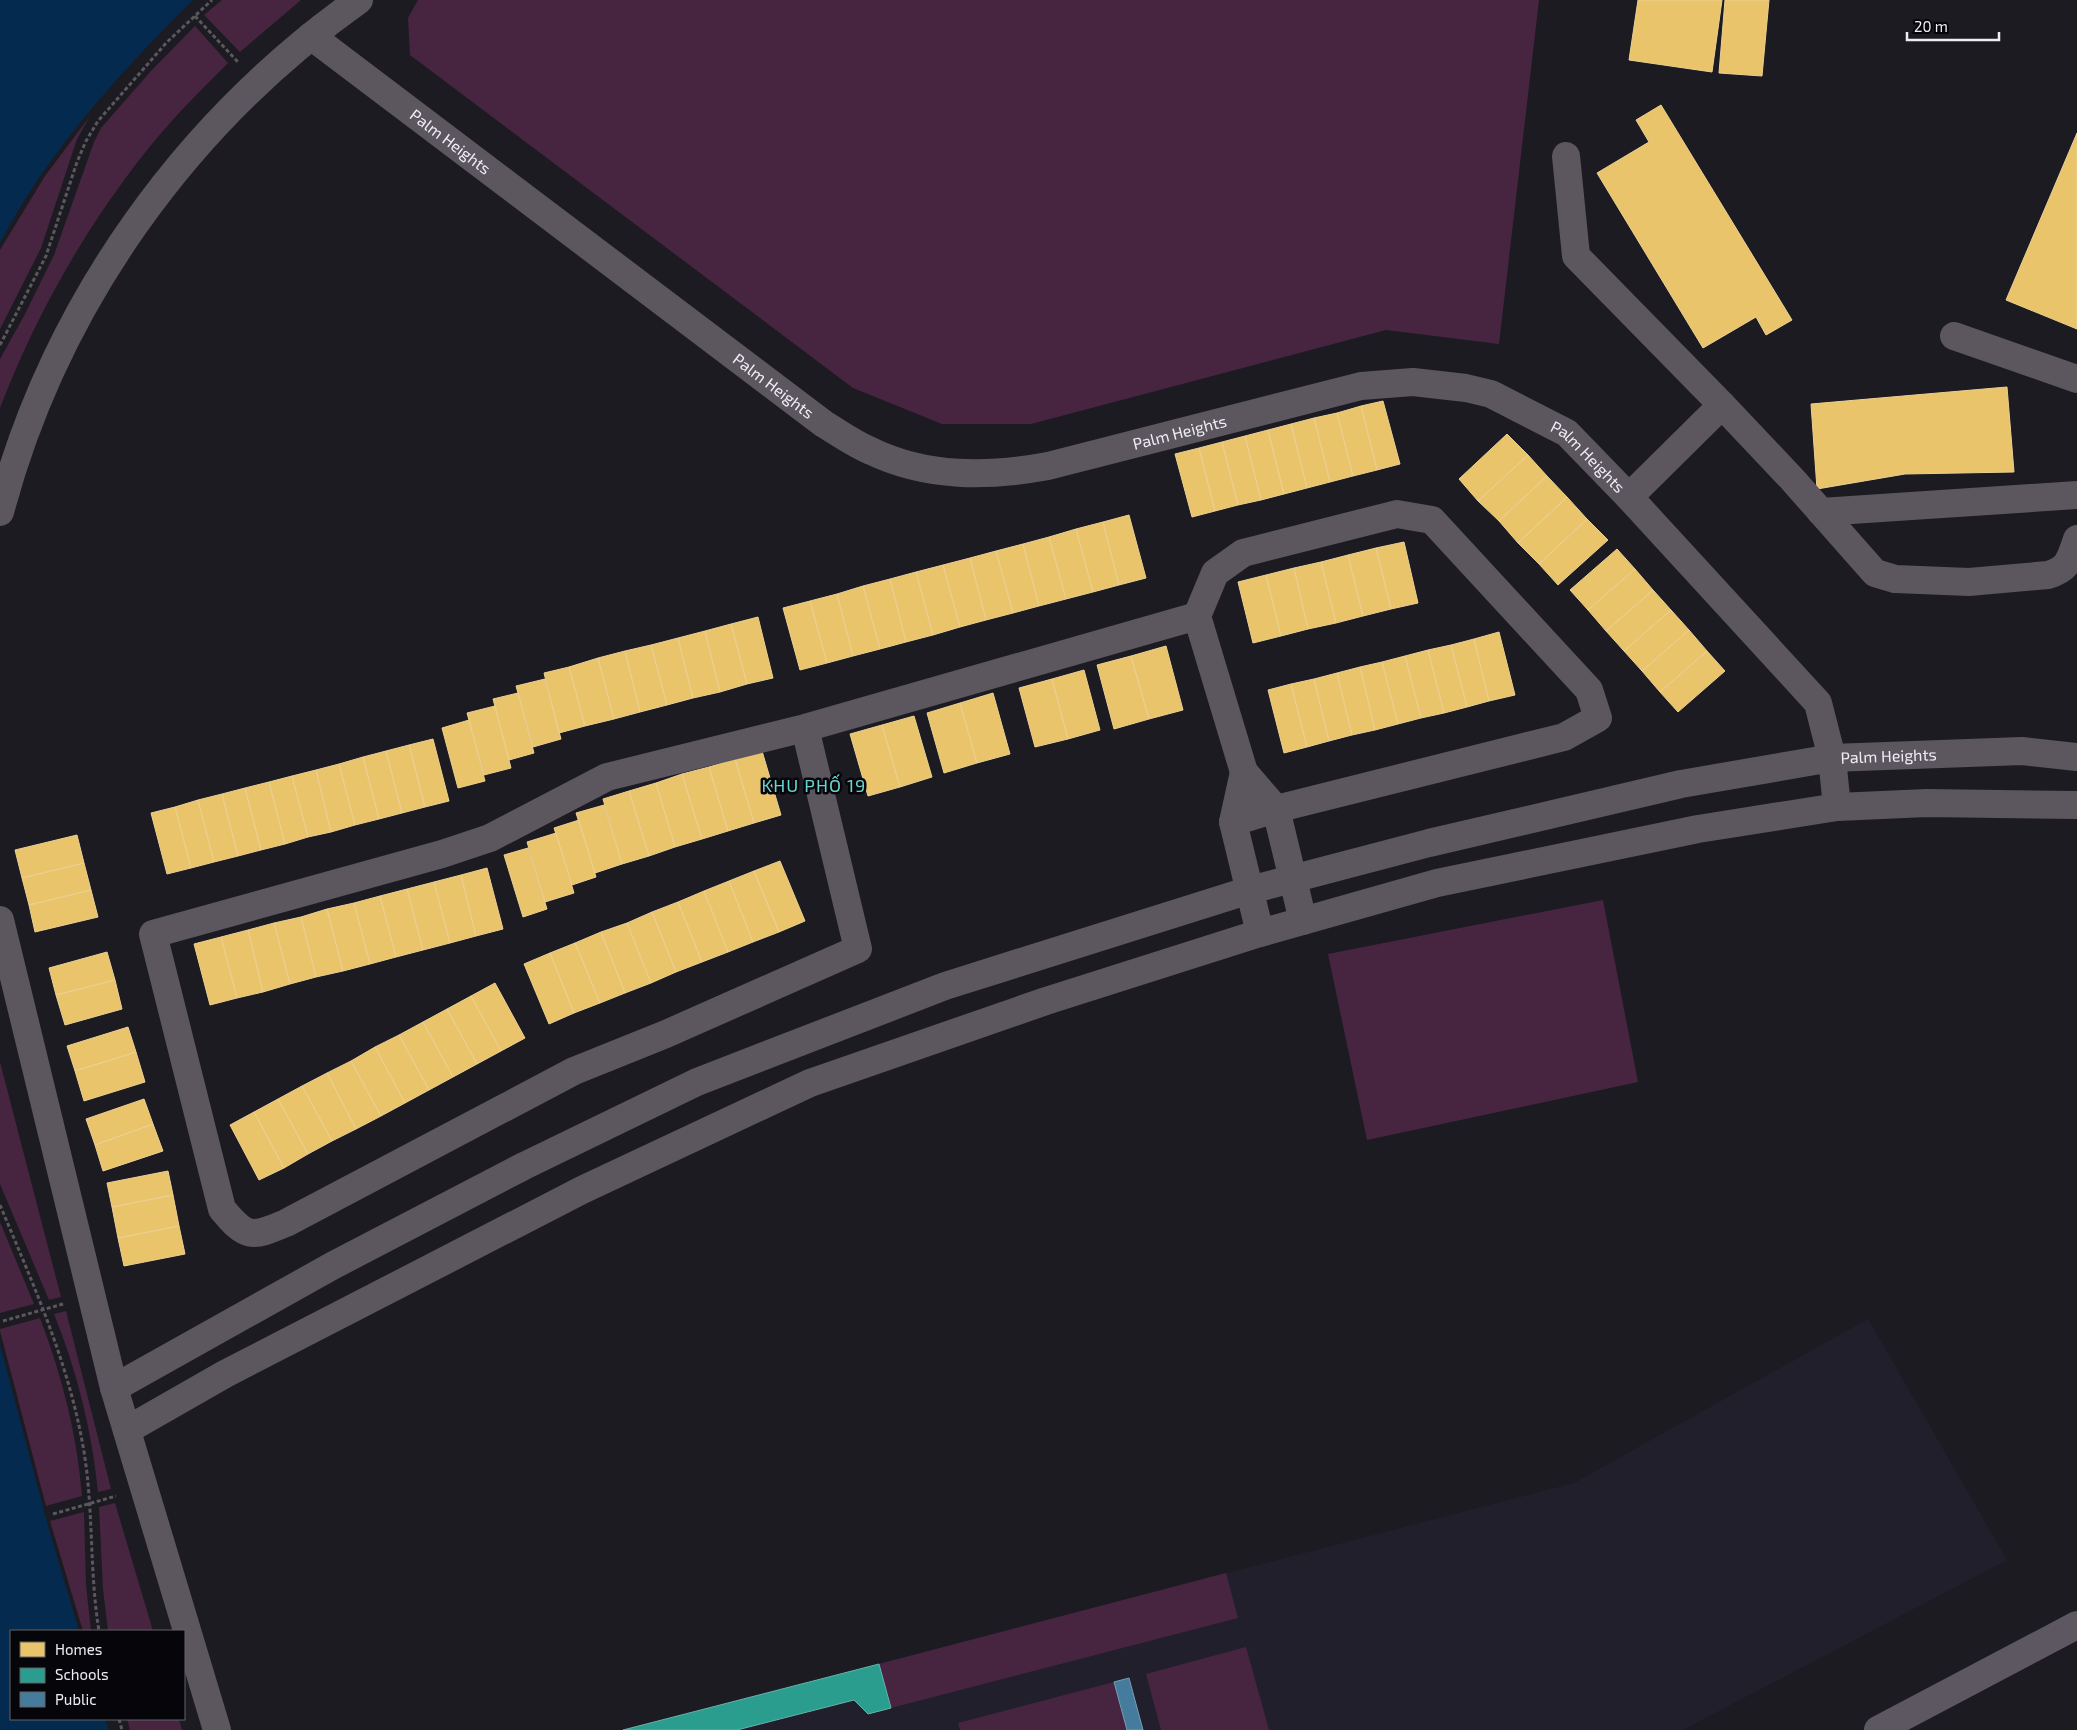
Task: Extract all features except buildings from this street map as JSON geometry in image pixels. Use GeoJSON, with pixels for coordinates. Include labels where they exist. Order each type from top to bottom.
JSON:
{"type":"FeatureCollection","features":[{"type":"Feature","properties":{"kind":"main road"},"geometry":{"type":"LineString","coordinates":[[1878,1730],[2077,1624]]}},
{"type":"Feature","properties":{"kind":"street"},"geometry":{"type":"LineString","coordinates":[[0,512],[23,440],[46,381],[79,314],[122,242],[150,202],[202,139],[243,96],[311,36],[359,0]]}},
{"type":"Feature","properties":{"kind":"street","name":"Palm Heights"},"geometry":{"type":"LineString","coordinates":[[311,36],[824,424],[871,451],[900,462],[958,474],[985,475],[1048,466],[1329,392],[1369,385],[1413,382],[1466,388],[1492,394],[1567,433],[1630,497],[1818,703],[1832,758],[2022,751],[2077,757]]}},
{"type":"Feature","properties":{"kind":"street"},"geometry":{"type":"LineString","coordinates":[[1566,156],[1576,256],[1722,405],[1875,573],[1895,579],[1969,582],[2048,575],[2060,572],[2069,561],[2077,539]]}},
{"type":"Feature","properties":{"kind":"street"},"geometry":{"type":"LineString","coordinates":[[1954,336],[2077,379]]}},
{"type":"Feature","properties":{"kind":"street"},"geometry":{"type":"LineString","coordinates":[[1630,497],[1722,405]]}},
{"type":"Feature","properties":{"kind":"street"},"geometry":{"type":"LineString","coordinates":[[1821,512],[2077,495]]}},
{"type":"Feature","properties":{"kind":"street"},"geometry":{"type":"LineString","coordinates":[[1233,822],[1276,809],[1564,737],[1598,718],[1589,690],[1432,520],[1397,514],[1243,553],[1215,573],[1197,616],[1244,772],[1276,809],[1303,921]]}},
{"type":"Feature","properties":{"kind":"street"},"geometry":{"type":"LineString","coordinates":[[805,728],[858,949],[666,1034],[574,1071],[286,1223],[261,1234],[239,1229],[222,1209],[153,934],[442,854],[490,838],[607,777],[805,728],[1197,616]]}},
{"type":"Feature","properties":{"kind":"street"},"geometry":{"type":"LineString","coordinates":[[114,1388],[332,1266],[524,1166],[697,1082],[945,986],[1250,890],[1429,843],[1681,784],[1832,758],[1837,807]]}},
{"type":"Feature","properties":{"kind":"street"},"geometry":{"type":"LineString","coordinates":[[1244,772],[1233,822],[1260,933]]}},
{"type":"Feature","properties":{"kind":"street"},"geometry":{"type":"LineString","coordinates":[[127,1430],[225,1374],[582,1190],[810,1084],[1046,1001],[1260,933],[1437,883],[1698,829],[1837,807],[1928,803],[2077,806]]}},
{"type":"Feature","properties":{"kind":"street"},"geometry":{"type":"LineString","coordinates":[[0,920],[114,1388],[217,1730]]}},
{"type":"Feature","properties":{"kind":"path"},"geometry":{"type":"LineString","coordinates":[[0,345],[46,256],[76,162],[98,121],[155,56],[212,0]]}},
{"type":"Feature","properties":{"kind":"path"},"geometry":{"type":"LineString","coordinates":[[195,16],[238,62]]}},
{"type":"Feature","properties":{"kind":"path"},"geometry":{"type":"LineString","coordinates":[[0,1205],[44,1310],[63,1362],[74,1405],[83,1447],[91,1503],[94,1576],[99,1630]]}},
{"type":"Feature","properties":{"kind":"path"},"geometry":{"type":"LineString","coordinates":[[3,1321],[68,1303]]}},
{"type":"Feature","properties":{"kind":"path"},"geometry":{"type":"LineString","coordinates":[[53,1514],[119,1496]]}},
{"type":"Feature","properties":{"kind":"shaded area"},"geometry":{"type":"Polygon","coordinates":[[[222,0],[301,0],[240,52],[204,15],[222,0]]]}},
{"type":"Feature","properties":{"kind":"shaded area"},"geometry":{"type":"Polygon","coordinates":[[[418,0],[1539,0],[1499,344],[1386,330],[1031,424],[942,424],[853,388],[410,55],[408,18],[418,0]]]}},
{"type":"Feature","properties":{"kind":"shaded area"},"geometry":{"type":"Polygon","coordinates":[[[195,26],[228,63],[178,114],[150,146],[99,216],[54,291],[16,369],[0,408],[0,359],[54,255],[94,142],[101,128],[151,71],[195,26]]]}},
{"type":"Feature","properties":{"kind":"shaded area"},"geometry":{"type":"Polygon","coordinates":[[[90,116],[77,139],[41,248],[0,329],[0,250],[45,176],[90,116]]]}},
{"type":"Feature","properties":{"kind":"shaded area"},"geometry":{"type":"Polygon","coordinates":[[[1603,900],[1638,1082],[1367,1140],[1328,954],[1603,900]]]}},
{"type":"Feature","properties":{"kind":"shaded area"},"geometry":{"type":"Polygon","coordinates":[[[0,1062],[61,1297],[49,1300],[0,1184],[0,1062]]]}},
{"type":"Feature","properties":{"kind":"shaded area"},"geometry":{"type":"Polygon","coordinates":[[[0,1222],[34,1304],[0,1313],[0,1222]]]}},
{"type":"Feature","properties":{"kind":"shaded area"},"geometry":{"type":"Polygon","coordinates":[[[66,1311],[111,1489],[98,1492],[88,1424],[70,1357],[54,1314],[66,1311]]]}},
{"type":"Feature","properties":{"kind":"shaded area"},"geometry":{"type":"Polygon","coordinates":[[[40,1318],[62,1383],[76,1450],[82,1496],[46,1506],[0,1331],[0,1329],[40,1318]]]}},
{"type":"Feature","properties":{"kind":"shaded area"},"geometry":{"type":"Polygon","coordinates":[[[1868,1319],[2007,1560],[1683,1730],[623,1730],[1574,1483],[1868,1319]]]}},
{"type":"Feature","properties":{"kind":"shaded area"},"geometry":{"type":"Polygon","coordinates":[[[115,1503],[153,1630],[108,1630],[103,1589],[99,1507],[115,1503]]]}},
{"type":"Feature","properties":{"kind":"shaded area"},"geometry":{"type":"Polygon","coordinates":[[[84,1512],[86,1585],[91,1630],[83,1630],[50,1521],[84,1512]]]}},
{"type":"Feature","properties":{"kind":"shaded area"},"geometry":{"type":"Polygon","coordinates":[[[1226,1573],[1238,1618],[891,1708],[879,1664],[1226,1573]]]}},
{"type":"Feature","properties":{"kind":"shaded area"},"geometry":{"type":"Polygon","coordinates":[[[1246,1647],[1269,1730],[1161,1730],[1146,1674],[1246,1647]]]}},
{"type":"Feature","properties":{"kind":"shaded area"},"geometry":{"type":"Polygon","coordinates":[[[1114,1682],[1127,1730],[960,1730],[958,1723],[1114,1682]]]}},
{"type":"Feature","properties":{"kind":"shaded area"},"geometry":{"type":"Polygon","coordinates":[[[127,1720],[179,1720],[182,1730],[130,1730],[127,1720]]]}},
{"type":"Feature","properties":{"kind":"water"},"geometry":{"type":"Polygon","coordinates":[[[0,0],[193,0],[139,55],[87,114],[40,176],[0,243],[0,0]]]}},
{"type":"Feature","properties":{"kind":"water"},"geometry":{"type":"Polygon","coordinates":[[[0,1345],[48,1526],[79,1630],[10,1630],[10,1720],[105,1720],[109,1730],[0,1730],[0,1345]]]}},
{"type":"Feature","properties":{"kind":"district","name":"KHU PHỐ 19"},"geometry":{"type":"Point","coordinates":[814,786]}}]}
